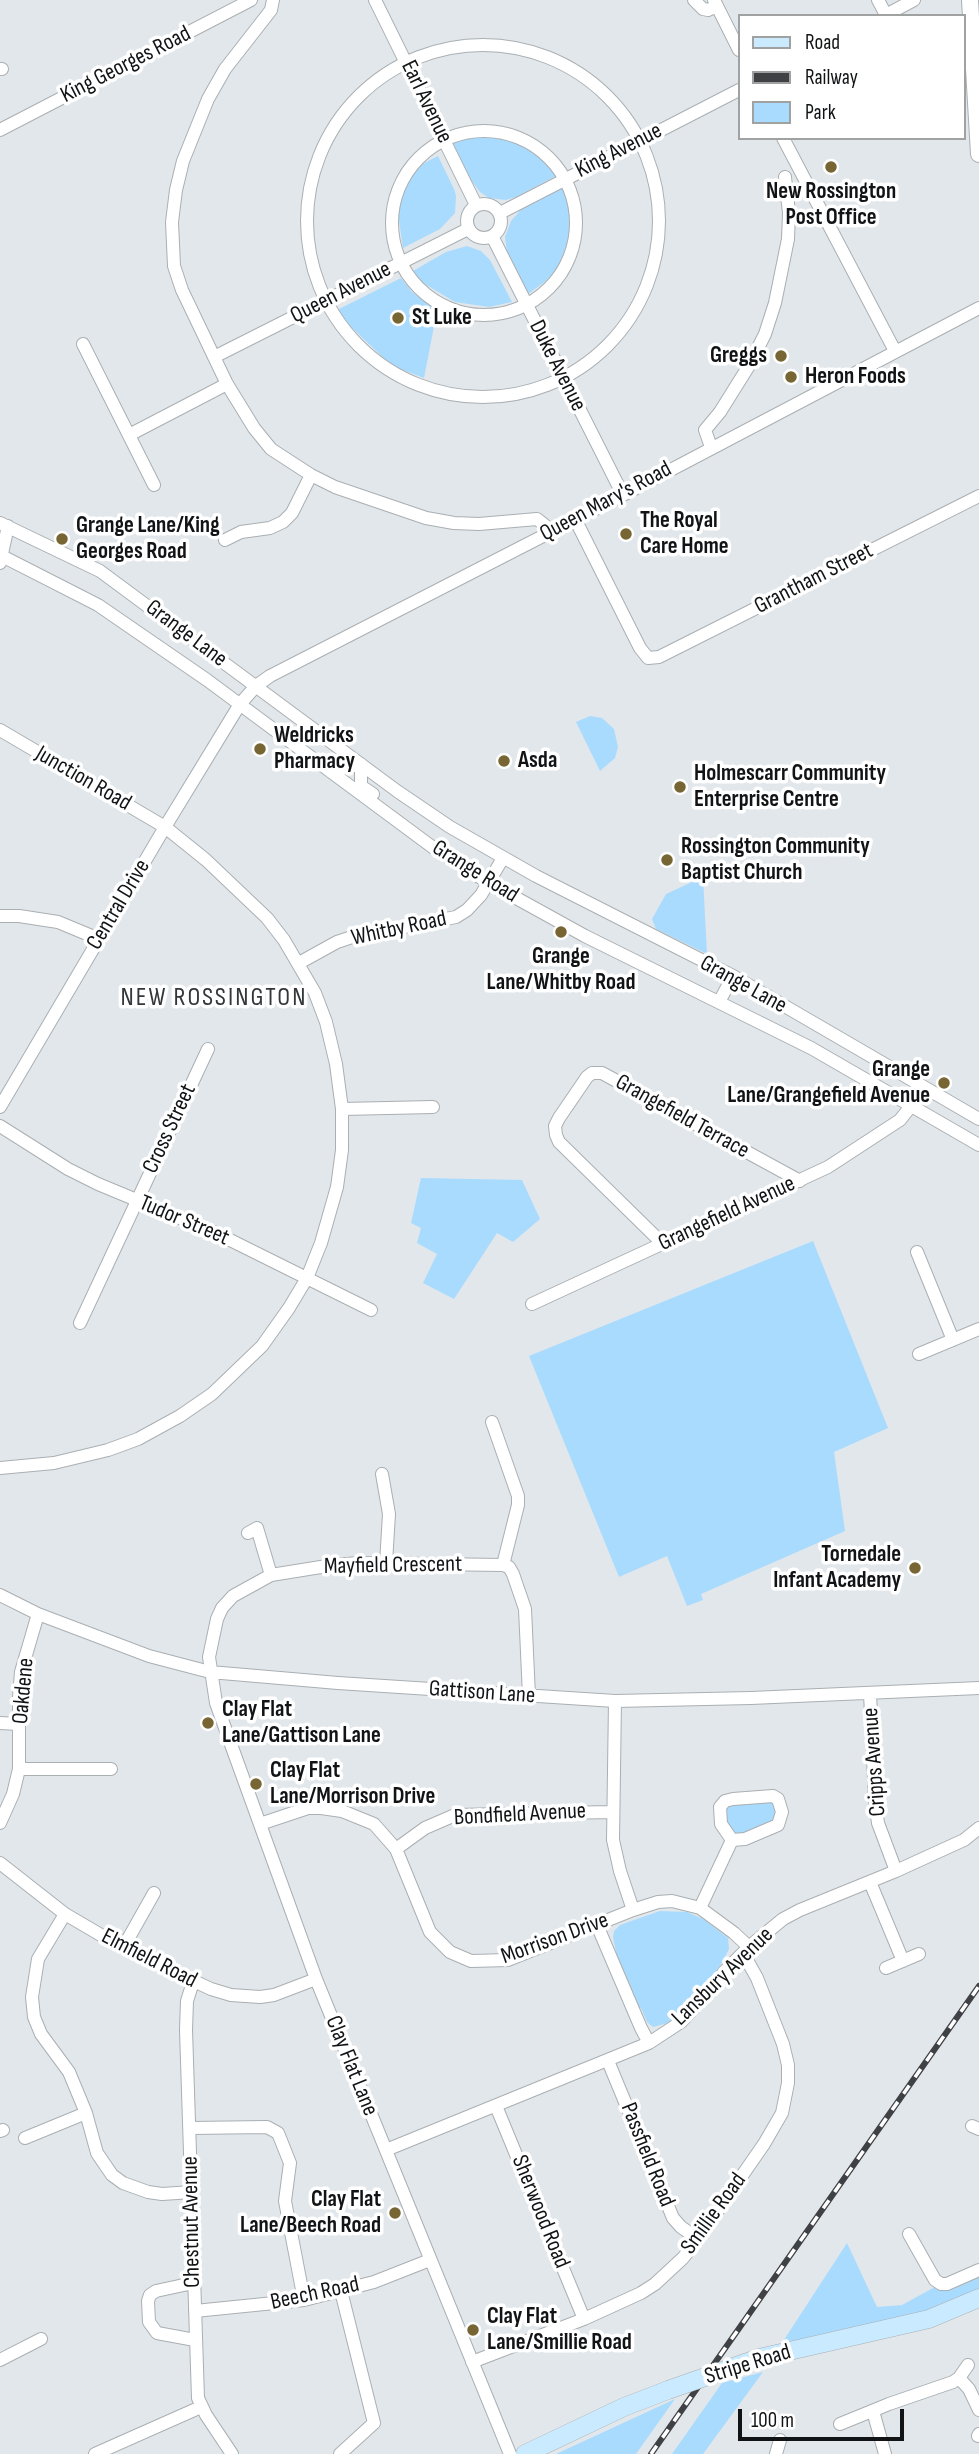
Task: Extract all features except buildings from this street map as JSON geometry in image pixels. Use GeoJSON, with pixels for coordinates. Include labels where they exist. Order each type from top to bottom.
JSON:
{"type":"FeatureCollection","features":[{"type":"Feature","properties":{"kind":"main road","name":"Stripe Road"},"geometry":{"type":"LineString","coordinates":[[525,2454],[624,2407],[759,2358],[929,2319],[979,2298]]}},
{"type":"Feature","properties":{"kind":"street","name":"King Georges Road"},"geometry":{"type":"LineString","coordinates":[[0,130],[251,0]]}},
{"type":"Feature","properties":{"kind":"street"},"geometry":{"type":"LineString","coordinates":[[273,0],[271,10],[225,69],[208,99],[186,151],[176,190],[172,222],[174,266],[182,290],[227,384],[254,428],[271,449],[311,475],[361,497],[426,519],[479,524],[537,519],[552,531]]}},
{"type":"Feature","properties":{"kind":"street","name":"Earl Avenue"},"geometry":{"type":"LineString","coordinates":[[375,0],[476,205]]}},
{"type":"Feature","properties":{"kind":"street"},"geometry":{"type":"LineString","coordinates":[[694,0],[708,10],[715,3],[738,48]]}},
{"type":"Feature","properties":{"kind":"street"},"geometry":{"type":"LineString","coordinates":[[887,14],[915,0]]}},
{"type":"Feature","properties":{"kind":"street"},"geometry":{"type":"LineString","coordinates":[[970,0],[979,143]]}},
{"type":"Feature","properties":{"kind":"street"},"geometry":{"type":"LineString","coordinates":[[500,46],[542,52],[593,78],[628,114],[642,139],[659,182],[657,243],[653,262],[640,296],[620,326],[596,352],[564,379],[538,388],[484,397],[448,394],[415,384],[390,373],[374,362],[347,337],[321,303],[314,283],[306,241],[304,200],[310,178],[339,123],[408,64],[477,47],[500,46]]}},
{"type":"Feature","properties":{"kind":"street","name":"King Avenue"},"geometry":{"type":"LineString","coordinates":[[500,213],[738,91]]}},
{"type":"Feature","properties":{"kind":"street"},"geometry":{"type":"LineString","coordinates":[[472,131],[509,134],[527,140],[543,151],[565,179],[576,210],[574,242],[555,282],[514,311],[498,315],[456,311],[422,291],[401,262],[392,235],[395,193],[406,171],[421,154],[444,138],[472,131]]}},
{"type":"Feature","properties":{"kind":"street"},"geometry":{"type":"LineString","coordinates":[[784,140],[895,352]]}},
{"type":"Feature","properties":{"kind":"street"},"geometry":{"type":"LineString","coordinates":[[711,447],[705,430],[720,412],[750,364],[765,334],[775,303],[788,239],[789,213],[785,177]]}},
{"type":"Feature","properties":{"kind":"street"},"geometry":{"type":"LineString","coordinates":[[476,205],[492,205],[500,213],[500,225],[492,236],[481,238],[468,229],[468,212],[476,205]]}},
{"type":"Feature","properties":{"kind":"street","name":"Queen Avenue"},"geometry":{"type":"LineString","coordinates":[[214,357],[468,229]]}},
{"type":"Feature","properties":{"kind":"street","name":"Duke Avenue"},"geometry":{"type":"LineString","coordinates":[[492,236],[622,495]]}},
{"type":"Feature","properties":{"kind":"street","name":"Queen Mary's Road"},"geometry":{"type":"LineString","coordinates":[[240,704],[256,686],[270,676],[979,308]]}},
{"type":"Feature","properties":{"kind":"street"},"geometry":{"type":"LineString","coordinates":[[83,344],[154,485]]}},
{"type":"Feature","properties":{"kind":"street"},"geometry":{"type":"LineString","coordinates":[[129,435],[227,384]]}},
{"type":"Feature","properties":{"kind":"street"},"geometry":{"type":"LineString","coordinates":[[225,540],[241,532],[270,528],[283,522],[292,513],[311,475]]}},
{"type":"Feature","properties":{"kind":"street","name":"Grantham Street"},"geometry":{"type":"LineString","coordinates":[[575,519],[647,659],[659,657],[979,496]]}},
{"type":"Feature","properties":{"kind":"street"},"geometry":{"type":"LineString","coordinates":[[0,564],[4,524]]}},
{"type":"Feature","properties":{"kind":"street","name":"Grange Lane"},"geometry":{"type":"LineString","coordinates":[[4,524],[100,571],[450,827],[503,858],[733,976],[979,1119]]}},
{"type":"Feature","properties":{"kind":"street","name":"Grange Road"},"geometry":{"type":"LineString","coordinates":[[0,555],[98,605],[240,704],[435,849],[489,883],[585,936],[811,1048],[979,1145]]}},
{"type":"Feature","properties":{"kind":"street","name":"Central Drive"},"geometry":{"type":"LineString","coordinates":[[0,1107],[240,704]]}},
{"type":"Feature","properties":{"kind":"street","name":"Junction Road"},"geometry":{"type":"LineString","coordinates":[[0,730],[165,827],[243,893],[273,925],[299,963],[326,1022],[342,1109],[342,1150],[337,1187],[321,1244],[307,1278],[262,1346],[230,1379],[180,1416],[138,1439],[108,1450],[54,1463],[0,1468]]}},
{"type":"Feature","properties":{"kind":"street"},"geometry":{"type":"LineString","coordinates":[[331,772],[361,764],[361,786],[385,804],[396,820]]}},
{"type":"Feature","properties":{"kind":"street"},"geometry":{"type":"LineString","coordinates":[[489,883],[503,858]]}},
{"type":"Feature","properties":{"kind":"street","name":"Whitby Road"},"geometry":{"type":"LineString","coordinates":[[299,963],[337,942],[352,937],[456,917],[475,902],[489,883]]}},
{"type":"Feature","properties":{"kind":"street"},"geometry":{"type":"LineString","coordinates":[[0,916],[58,922],[99,939]]}},
{"type":"Feature","properties":{"kind":"street"},"geometry":{"type":"LineString","coordinates":[[719,1002],[733,976]]}},
{"type":"Feature","properties":{"kind":"street","name":"Cross Street"},"geometry":{"type":"LineString","coordinates":[[80,1323],[208,1049]]}},
{"type":"Feature","properties":{"kind":"street","name":"Grangefield Terrace"},"geometry":{"type":"LineString","coordinates":[[662,1243],[559,1142],[555,1126],[592,1073],[602,1073],[800,1181]]}},
{"type":"Feature","properties":{"kind":"street","name":"Grangefield Avenue"},"geometry":{"type":"LineString","coordinates":[[531,1304],[800,1181],[860,1148],[900,1120],[914,1108],[928,1089]]}},
{"type":"Feature","properties":{"kind":"street"},"geometry":{"type":"LineString","coordinates":[[342,1109],[433,1107]]}},
{"type":"Feature","properties":{"kind":"street","name":"Tudor Street"},"geometry":{"type":"LineString","coordinates":[[0,1126],[68,1169],[98,1184],[216,1233],[371,1310]]}},
{"type":"Feature","properties":{"kind":"street"},"geometry":{"type":"LineString","coordinates":[[917,1252],[953,1340]]}},
{"type":"Feature","properties":{"kind":"street"},"geometry":{"type":"LineString","coordinates":[[919,1354],[979,1329]]}},
{"type":"Feature","properties":{"kind":"street"},"geometry":{"type":"LineString","coordinates":[[492,1422],[518,1496],[503,1565],[509,1567],[513,1574],[526,1609],[529,1696]]}},
{"type":"Feature","properties":{"kind":"street"},"geometry":{"type":"LineString","coordinates":[[382,1474],[389,1514],[386,1563]]}},
{"type":"Feature","properties":{"kind":"street"},"geometry":{"type":"LineString","coordinates":[[248,1533],[257,1528],[271,1575]]}},
{"type":"Feature","properties":{"kind":"street","name":"Mayfield Crescent"},"geometry":{"type":"LineString","coordinates":[[210,1672],[209,1657],[222,1608],[233,1596],[271,1575],[327,1566],[386,1563],[503,1565]]}},
{"type":"Feature","properties":{"kind":"street","name":"Gattison Lane"},"geometry":{"type":"LineString","coordinates":[[0,1595],[38,1614],[149,1656],[210,1672],[615,1701],[979,1688]]}},
{"type":"Feature","properties":{"kind":"street","name":"Oakdene"},"geometry":{"type":"LineString","coordinates":[[0,1823],[13,1794],[19,1769],[19,1697],[22,1672],[38,1614]]}},
{"type":"Feature","properties":{"kind":"street","name":"Clay Flat Lane"},"geometry":{"type":"LineString","coordinates":[[210,1672],[216,1703],[316,1979],[510,2454]]}},
{"type":"Feature","properties":{"kind":"street","name":"Cripps Avenue"},"geometry":{"type":"LineString","coordinates":[[870,1693],[878,1823],[896,1871]]}},
{"type":"Feature","properties":{"kind":"street"},"geometry":{"type":"LineString","coordinates":[[615,1701],[612,1812],[616,1855],[633,1910]]}},
{"type":"Feature","properties":{"kind":"street"},"geometry":{"type":"LineString","coordinates":[[0,1723],[19,1724]]}},
{"type":"Feature","properties":{"kind":"street"},"geometry":{"type":"LineString","coordinates":[[19,1769],[111,1769]]}},
{"type":"Feature","properties":{"kind":"street"},"geometry":{"type":"LineString","coordinates":[[773,1796],[778,1799],[782,1812],[778,1825],[746,1839],[732,1840],[725,1832],[719,1816],[720,1807],[725,1801],[733,1798],[773,1796]]}},
{"type":"Feature","properties":{"kind":"street","name":"Morrison Drive"},"geometry":{"type":"LineString","coordinates":[[260,1824],[308,1808],[342,1811],[374,1824],[396,1849],[430,1932],[450,1952],[461,1958],[483,1962],[508,1961],[633,1910],[658,1902],[672,1901],[700,1908],[734,1933],[746,1950]]}},
{"type":"Feature","properties":{"kind":"street","name":"Bondfield Avenue"},"geometry":{"type":"LineString","coordinates":[[396,1849],[425,1828],[455,1815],[612,1812]]}},
{"type":"Feature","properties":{"kind":"street","name":"Lansbury Avenue"},"geometry":{"type":"LineString","coordinates":[[386,2150],[649,2043],[681,2022],[746,1950],[783,1919],[964,1840],[979,1828]]}},
{"type":"Feature","properties":{"kind":"street"},"geometry":{"type":"LineString","coordinates":[[700,1908],[732,1840]]}},
{"type":"Feature","properties":{"kind":"street","name":"Elmfield Road"},"geometry":{"type":"LineString","coordinates":[[0,1863],[65,1914],[123,1948],[193,1982],[231,1995],[246,1997],[274,1995],[316,1979]]}},
{"type":"Feature","properties":{"kind":"street"},"geometry":{"type":"LineString","coordinates":[[870,1882],[903,1961]]}},
{"type":"Feature","properties":{"kind":"street"},"geometry":{"type":"LineString","coordinates":[[123,1948],[154,1893]]}},
{"type":"Feature","properties":{"kind":"street"},"geometry":{"type":"LineString","coordinates":[[65,1914],[38,1959],[32,1997],[34,2017],[41,2034],[69,2072],[86,2113],[97,2154],[112,2175],[123,2183],[162,2194],[192,2192]]}},
{"type":"Feature","properties":{"kind":"street"},"geometry":{"type":"LineString","coordinates":[[597,1924],[640,2028],[649,2043]]}},
{"type":"Feature","properties":{"kind":"street","name":"Smillie Road"},"geometry":{"type":"LineString","coordinates":[[472,2362],[584,2319],[655,2284],[698,2239],[777,2124],[785,2100],[788,2066],[783,2044],[746,1950]]}},
{"type":"Feature","properties":{"kind":"street"},"geometry":{"type":"LineString","coordinates":[[886,1968],[919,1954]]}},
{"type":"Feature","properties":{"kind":"street","name":"Chestnut Avenue"},"geometry":{"type":"LineString","coordinates":[[193,1982],[187,2001],[186,2030],[198,2398],[201,2407],[232,2454]]}},
{"type":"Feature","properties":{"kind":"street","name":"Passfield Road"},"geometry":{"type":"LineString","coordinates":[[608,2061],[673,2218],[698,2239]]}},
{"type":"Feature","properties":{"kind":"street","name":"Sherwood Road"},"geometry":{"type":"LineString","coordinates":[[496,2106],[584,2319]]}},
{"type":"Feature","properties":{"kind":"street"},"geometry":{"type":"LineString","coordinates":[[26,2138],[86,2113]]}},
{"type":"Feature","properties":{"kind":"street"},"geometry":{"type":"LineString","coordinates":[[190,2128],[267,2127],[278,2133],[290,2163],[285,2201],[303,2300]]}},
{"type":"Feature","properties":{"kind":"street"},"geometry":{"type":"LineString","coordinates":[[909,2234],[935,2280],[941,2284],[979,2270]]}},
{"type":"Feature","properties":{"kind":"street","name":"Beech Road"},"geometry":{"type":"LineString","coordinates":[[195,2311],[303,2300],[341,2291],[430,2260]]}},
{"type":"Feature","properties":{"kind":"street"},"geometry":{"type":"LineString","coordinates":[[194,2283],[156,2291],[150,2295],[148,2301],[149,2322],[157,2333],[195,2340]]}},
{"type":"Feature","properties":{"kind":"street"},"geometry":{"type":"LineString","coordinates":[[340,2454],[374,2423],[341,2291]]}},
{"type":"Feature","properties":{"kind":"street"},"geometry":{"type":"LineString","coordinates":[[0,2360],[41,2339]]}},
{"type":"Feature","properties":{"kind":"street"},"geometry":{"type":"LineString","coordinates":[[840,2424],[959,2378],[968,2365]]}},
{"type":"Feature","properties":{"kind":"street"},"geometry":{"type":"LineString","coordinates":[[959,2378],[972,2394],[979,2410]]}},
{"type":"Feature","properties":{"kind":"street"},"geometry":{"type":"LineString","coordinates":[[95,2454],[201,2407]]}},
{"type":"Feature","properties":{"kind":"street"},"geometry":{"type":"LineString","coordinates":[[873,2411],[884,2454]]}},
{"type":"Feature","properties":{"kind":"street"},"geometry":{"type":"LineString","coordinates":[[776,2454],[780,2441]]}},
{"type":"Feature","properties":{"kind":"green space"},"geometry":{"type":"Polygon","coordinates":[[[484,136],[513,140],[528,146],[548,163],[556,176],[516,197],[506,200],[489,198],[480,192],[471,180],[453,144],[467,137],[484,136]]]}},
{"type":"Feature","properties":{"kind":"green space"},"geometry":{"type":"Polygon","coordinates":[[[438,156],[454,189],[455,213],[440,229],[403,248],[398,214],[406,184],[422,164],[438,156]]]}},
{"type":"Feature","properties":{"kind":"green space"},"geometry":{"type":"Polygon","coordinates":[[[564,186],[571,210],[569,241],[556,270],[528,294],[507,252],[505,237],[511,221],[524,206],[564,186]]]}},
{"type":"Feature","properties":{"kind":"green space"},"geometry":{"type":"Polygon","coordinates":[[[467,246],[481,251],[490,260],[512,302],[489,307],[455,302],[423,283],[413,271],[446,252],[467,246]]]}},
{"type":"Feature","properties":{"kind":"green space"},"geometry":{"type":"Polygon","coordinates":[[[401,278],[412,292],[437,311],[424,378],[392,366],[337,310],[401,278]]]}},
{"type":"Feature","properties":{"kind":"green space"},"geometry":{"type":"Polygon","coordinates":[[[590,716],[602,718],[614,729],[618,747],[615,758],[600,771],[576,722],[590,716]]]}},
{"type":"Feature","properties":{"kind":"green space"},"geometry":{"type":"Polygon","coordinates":[[[703,877],[707,954],[656,929],[652,919],[666,894],[703,877]]]}},
{"type":"Feature","properties":{"kind":"green space"},"geometry":{"type":"Polygon","coordinates":[[[421,1178],[522,1180],[540,1219],[513,1242],[497,1233],[454,1299],[423,1283],[437,1254],[417,1243],[421,1228],[411,1223],[421,1178]]]}},
{"type":"Feature","properties":{"kind":"green space"},"geometry":{"type":"Polygon","coordinates":[[[813,1241],[888,1428],[834,1452],[845,1531],[701,1594],[703,1600],[687,1606],[667,1556],[619,1577],[529,1356],[813,1241]]]}},
{"type":"Feature","properties":{"kind":"green space"},"geometry":{"type":"Polygon","coordinates":[[[773,1796],[781,1819],[732,1840],[720,1807],[773,1796]]]}},
{"type":"Feature","properties":{"kind":"green space"},"geometry":{"type":"Polygon","coordinates":[[[660,1911],[687,1912],[703,1919],[728,1938],[729,1949],[719,1968],[697,1996],[668,2023],[653,2027],[647,2022],[641,2008],[638,2009],[617,1957],[613,1937],[614,1931],[620,1925],[660,1911]]]}},
{"type":"Feature","properties":{"kind":"green space"},"geometry":{"type":"Polygon","coordinates":[[[847,2243],[877,2307],[902,2305],[935,2287],[948,2290],[979,2277],[979,2290],[936,2310],[780,2346],[847,2243]]]}},
{"type":"Feature","properties":{"kind":"green space"},"geometry":{"type":"Polygon","coordinates":[[[763,2372],[703,2454],[672,2454],[722,2383],[763,2372]]]}},
{"type":"Feature","properties":{"kind":"green space"},"geometry":{"type":"Polygon","coordinates":[[[675,2399],[636,2454],[556,2454],[675,2399]]]}},
{"type":"Feature","properties":{"kind":"railway"},"geometry":{"type":"LineString","coordinates":[[651,2454],[979,1986]]}},
{"type":"Feature","properties":{"kind":"place","name":"New Rossington Post Office"},"geometry":{"type":"Point","coordinates":[831,167]}},
{"type":"Feature","properties":{"kind":"place","name":"St Luke"},"geometry":{"type":"Point","coordinates":[398,318]}},
{"type":"Feature","properties":{"kind":"place","name":"Greggs"},"geometry":{"type":"Point","coordinates":[781,356]}},
{"type":"Feature","properties":{"kind":"place","name":"Heron Foods"},"geometry":{"type":"Point","coordinates":[791,377]}},
{"type":"Feature","properties":{"kind":"place","name":"The Royal Care Home"},"geometry":{"type":"Point","coordinates":[626,534]}},
{"type":"Feature","properties":{"kind":"place","name":"Grange Lane/King Georges Road"},"geometry":{"type":"Point","coordinates":[62,539]}},
{"type":"Feature","properties":{"kind":"place","name":"Weldricks Pharmacy"},"geometry":{"type":"Point","coordinates":[260,749]}},
{"type":"Feature","properties":{"kind":"place","name":"Asda"},"geometry":{"type":"Point","coordinates":[504,761]}},
{"type":"Feature","properties":{"kind":"place","name":"Holmescarr Community Enterprise Centre"},"geometry":{"type":"Point","coordinates":[680,787]}},
{"type":"Feature","properties":{"kind":"place","name":"Rossington Community Baptist Church"},"geometry":{"type":"Point","coordinates":[667,860]}},
{"type":"Feature","properties":{"kind":"place","name":"Grange Lane/Whitby Road"},"geometry":{"type":"Point","coordinates":[561,932]}},
{"type":"Feature","properties":{"kind":"place","name":"Grange Lane/Grangefield Avenue"},"geometry":{"type":"Point","coordinates":[944,1083]}},
{"type":"Feature","properties":{"kind":"place","name":"Tornedale Infant Academy"},"geometry":{"type":"Point","coordinates":[915,1568]}},
{"type":"Feature","properties":{"kind":"place","name":"Clay Flat Lane/Gattison Lane"},"geometry":{"type":"Point","coordinates":[208,1723]}},
{"type":"Feature","properties":{"kind":"place","name":"Clay Flat Lane/Morrison Drive"},"geometry":{"type":"Point","coordinates":[256,1784]}},
{"type":"Feature","properties":{"kind":"place","name":"Clay Flat Lane/Beech Road"},"geometry":{"type":"Point","coordinates":[395,2213]}},
{"type":"Feature","properties":{"kind":"place","name":"Clay Flat Lane/Smillie Road"},"geometry":{"type":"Point","coordinates":[473,2330]}},
{"type":"Feature","properties":{"kind":"district","name":"NEW ROSSINGTON"},"geometry":{"type":"Point","coordinates":[214,998]}}]}
